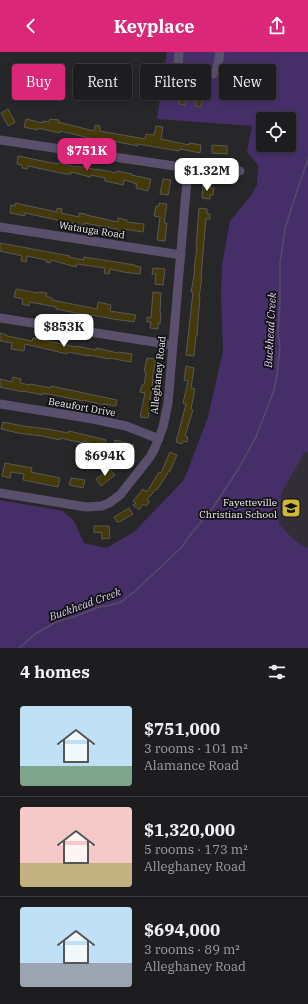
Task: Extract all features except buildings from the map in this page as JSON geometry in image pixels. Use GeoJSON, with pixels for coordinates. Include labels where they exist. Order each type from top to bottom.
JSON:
{"type":"FeatureCollection","features":[{"type":"Feature","properties":{"kind":"street"},"geometry":{"type":"LineString","coordinates":[[179,52],[178,64],[182,69],[213,74],[217,70],[220,52]]}},
{"type":"Feature","properties":{"kind":"street"},"geometry":{"type":"LineString","coordinates":[[0,140],[188,168],[240,171]]}},
{"type":"Feature","properties":{"kind":"street","name":"Alleghaney Road"},"geometry":{"type":"LineString","coordinates":[[0,493],[86,506],[102,506],[120,496],[150,457],[159,439],[167,412],[188,168]]}},
{"type":"Feature","properties":{"kind":"street","name":"Watauga Road"},"geometry":{"type":"LineString","coordinates":[[0,227],[181,255]]}},
{"type":"Feature","properties":{"kind":"street"},"geometry":{"type":"LineString","coordinates":[[0,318],[173,345]]}},
{"type":"Feature","properties":{"kind":"street","name":"Beaufort Drive"},"geometry":{"type":"LineString","coordinates":[[0,404],[119,424],[159,439]]}},
{"type":"Feature","properties":{"kind":"shaded area"},"geometry":{"type":"Polygon","coordinates":[[[167,52],[308,52],[308,452],[304,453],[281,494],[279,524],[294,540],[308,549],[308,648],[0,648],[0,500],[63,511],[74,521],[84,543],[106,548],[134,532],[184,480],[208,417],[223,351],[221,296],[222,264],[230,221],[252,194],[257,185],[258,165],[247,152],[252,126],[157,119],[160,100],[211,100],[211,64],[165,64],[167,52]]]}},
{"type":"Feature","properties":{"kind":"shaded area","name":"Fayetteville Christian School"},"geometry":{"type":"Polygon","coordinates":[[[308,445],[308,559],[265,522],[308,445]]]}},
{"type":"Feature","properties":{"kind":"waterway","name":"Buckhead Creek"},"geometry":{"type":"LineString","coordinates":[[19,648],[35,634],[56,622],[99,607],[121,602],[133,593],[182,547],[214,506],[239,468],[256,437],[274,390],[280,346],[278,333],[280,263],[285,229],[308,159]]}},
{"type":"Feature","properties":{"kind":"place","name":"Fayetteville Christian School"},"geometry":{"type":"Point","coordinates":[291,508]}}]}
